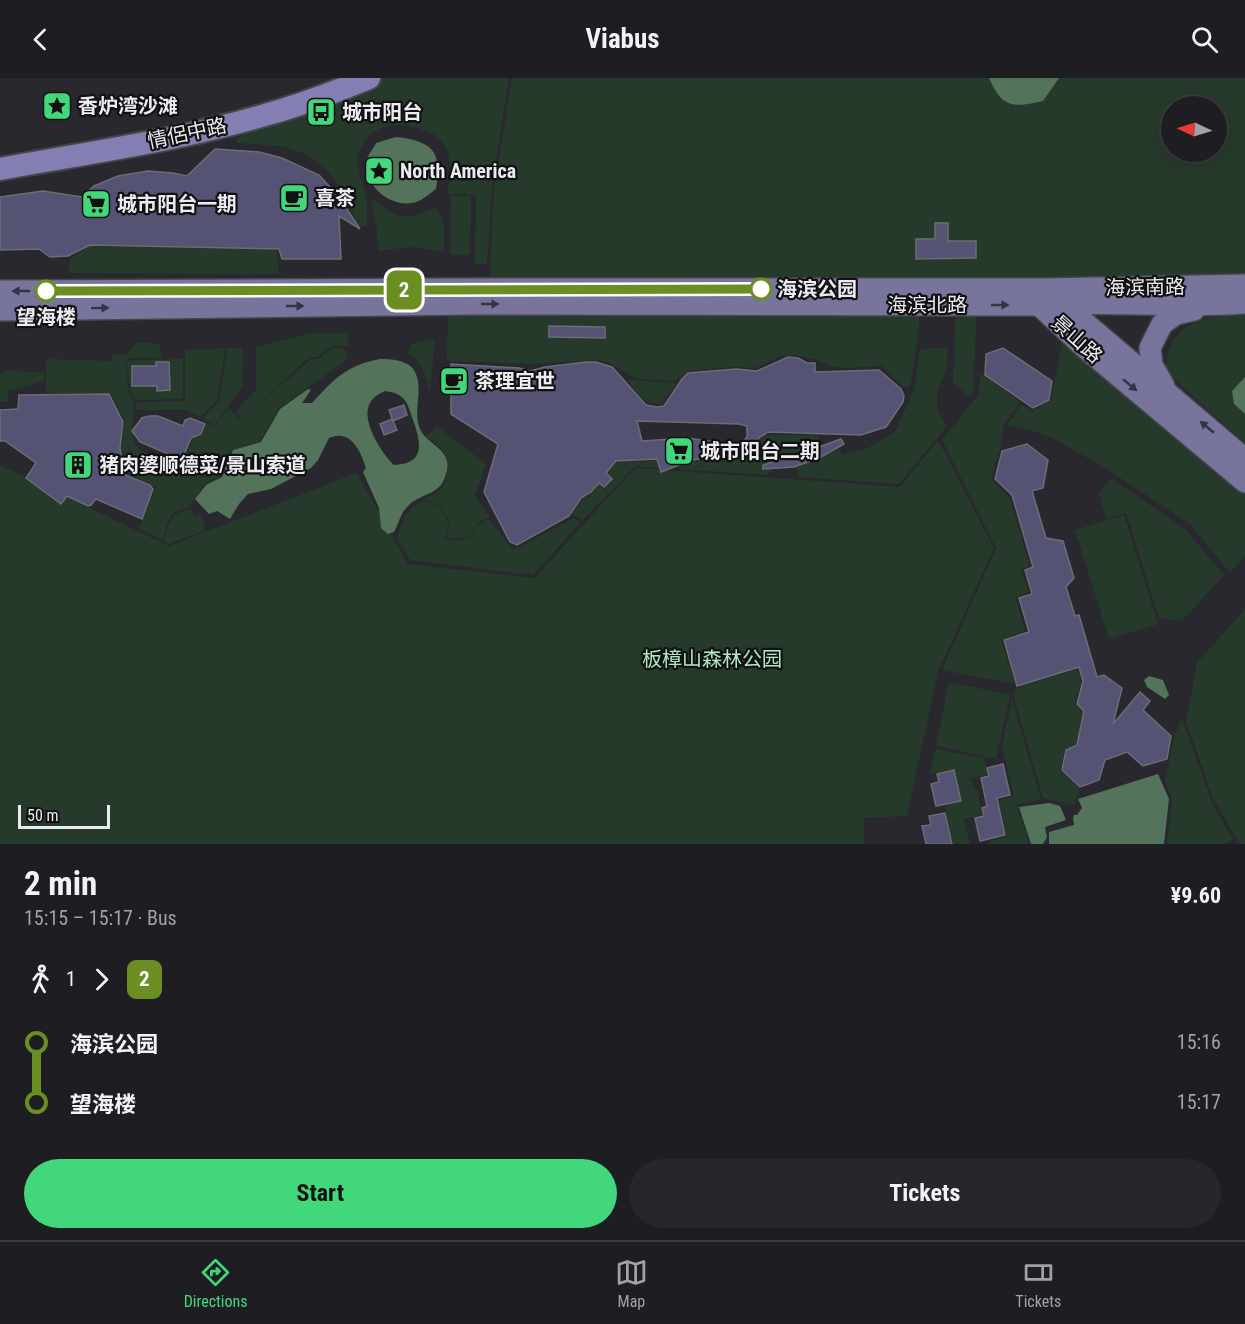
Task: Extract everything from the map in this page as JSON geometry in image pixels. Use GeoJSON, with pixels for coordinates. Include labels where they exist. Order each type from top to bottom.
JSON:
{"type":"FeatureCollection","features":[{"type":"Feature","properties":{"kind":"highway","name":"情侶中路"},"geometry":{"type":"LineString","coordinates":[[0,154],[227,110],[332,78]]}},
{"type":"Feature","properties":{"kind":"highway","name":"情侶中路"},"geometry":{"type":"LineString","coordinates":[[0,169],[175,136],[264,116],[320,98],[369,78]]}},
{"type":"Feature","properties":{"kind":"main road","name":"海滨南路"},"geometry":{"type":"LineString","coordinates":[[1042,297],[1245,285]]}},
{"type":"Feature","properties":{"kind":"main road","name":"海滨北路"},"geometry":{"type":"LineString","coordinates":[[0,291],[472,289],[1042,297]]}},
{"type":"Feature","properties":{"kind":"main road","name":"海滨北路"},"geometry":{"type":"LineString","coordinates":[[0,310],[1042,297]]}},
{"type":"Feature","properties":{"kind":"main road","name":"景山路"},"geometry":{"type":"LineString","coordinates":[[1042,297],[1062,303],[1245,459]]}},
{"type":"Feature","properties":{"kind":"main road","name":"景山路"},"geometry":{"type":"LineString","coordinates":[[1042,297],[1084,347],[1245,482]]}},
{"type":"Feature","properties":{"kind":"main road","name":"海滨南路"},"geometry":{"type":"LineString","coordinates":[[1062,303],[1223,305],[1245,303]]}},
{"type":"Feature","properties":{"kind":"main road"},"geometry":{"type":"LineString","coordinates":[[1169,394],[1152,365],[1150,348],[1162,324],[1176,314],[1223,305]]}},
{"type":"Feature","properties":{"kind":"green space"},"geometry":{"type":"Polygon","coordinates":[[[381,78],[509,78],[492,187],[487,264],[475,264],[476,195],[447,194],[450,175],[449,157],[442,142],[432,133],[415,127],[394,125],[375,131],[367,138],[361,147],[357,163],[367,198],[367,226],[357,227],[344,194],[337,183],[311,157],[284,147],[235,143],[249,124],[381,78]]]}},
{"type":"Feature","properties":{"kind":"green space","name":"海滨公园"},"geometry":{"type":"Polygon","coordinates":[[[512,78],[1245,78],[1245,285],[489,289],[494,189],[512,78]]]}},
{"type":"Feature","properties":{"kind":"green space"},"geometry":{"type":"Polygon","coordinates":[[[451,196],[471,196],[470,255],[450,255],[451,196]]]}},
{"type":"Feature","properties":{"kind":"green space"},"geometry":{"type":"Polygon","coordinates":[[[375,200],[390,212],[403,216],[417,215],[435,208],[443,223],[444,252],[410,247],[378,251],[377,229],[371,203],[375,200]]]}},
{"type":"Feature","properties":{"kind":"green space"},"geometry":{"type":"Polygon","coordinates":[[[89,246],[277,250],[279,274],[68,273],[70,259],[89,246]]]}},
{"type":"Feature","properties":{"kind":"green space"},"geometry":{"type":"Polygon","coordinates":[[[448,307],[920,307],[910,387],[904,387],[881,366],[846,368],[830,366],[815,359],[793,355],[783,355],[756,368],[733,367],[688,371],[676,381],[636,379],[610,363],[598,360],[533,364],[447,361],[448,307]]]}},
{"type":"Feature","properties":{"kind":"green space"},"geometry":{"type":"Polygon","coordinates":[[[956,307],[977,307],[973,393],[969,397],[953,383],[956,307]]]}},
{"type":"Feature","properties":{"kind":"green space"},"geometry":{"type":"Polygon","coordinates":[[[1245,314],[1245,443],[1166,372],[1169,349],[1183,330],[1201,320],[1245,314]]]}},
{"type":"Feature","properties":{"kind":"green space"},"geometry":{"type":"Polygon","coordinates":[[[1064,332],[1245,486],[1245,556],[1230,573],[1190,524],[1102,466],[1050,437],[1007,425],[1021,404],[1032,411],[1051,400],[1064,332]]]}},
{"type":"Feature","properties":{"kind":"green space"},"geometry":{"type":"Polygon","coordinates":[[[311,333],[349,333],[348,346],[331,347],[317,357],[310,357],[251,411],[311,359],[317,359],[333,348],[344,348],[348,359],[279,408],[260,442],[231,450],[221,476],[206,483],[188,508],[172,515],[163,540],[139,528],[156,487],[119,470],[124,460],[121,448],[125,421],[110,393],[46,393],[46,359],[112,361],[112,355],[126,354],[137,342],[159,344],[162,358],[131,358],[125,362],[129,395],[134,401],[134,441],[144,452],[181,467],[194,436],[202,435],[207,423],[214,427],[229,408],[240,421],[242,420],[235,412],[256,390],[256,347],[311,333]]]}},
{"type":"Feature","properties":{"kind":"green space"},"geometry":{"type":"Polygon","coordinates":[[[435,339],[430,390],[420,365],[408,354],[411,344],[435,339]]]}},
{"type":"Feature","properties":{"kind":"green space"},"geometry":{"type":"Polygon","coordinates":[[[243,347],[242,387],[214,426],[203,418],[219,401],[227,348],[243,347]]]}},
{"type":"Feature","properties":{"kind":"green space"},"geometry":{"type":"Polygon","coordinates":[[[948,347],[946,369],[937,402],[939,413],[947,426],[899,484],[798,477],[796,468],[839,449],[843,455],[868,448],[895,432],[914,390],[920,349],[948,347]]]}},
{"type":"Feature","properties":{"kind":"green space"},"geometry":{"type":"Polygon","coordinates":[[[225,348],[217,401],[200,417],[186,410],[135,410],[137,402],[185,401],[185,350],[225,348]]]}},
{"type":"Feature","properties":{"kind":"green space"},"geometry":{"type":"Polygon","coordinates":[[[183,359],[183,399],[136,400],[131,395],[126,362],[183,359]]]}},
{"type":"Feature","properties":{"kind":"green space"},"geometry":{"type":"Polygon","coordinates":[[[7,371],[44,372],[45,378],[41,382],[8,391],[8,402],[0,402],[0,375],[7,371]]]}},
{"type":"Feature","properties":{"kind":"green space"},"geometry":{"type":"Polygon","coordinates":[[[980,373],[1020,402],[1004,425],[991,479],[1009,497],[1030,566],[1021,569],[1029,592],[1015,597],[1025,631],[1001,639],[1015,684],[942,670],[996,548],[942,440],[979,394],[980,373]]]}},
{"type":"Feature","properties":{"kind":"green space"},"geometry":{"type":"Polygon","coordinates":[[[628,380],[677,383],[661,404],[645,400],[628,380]]]}},
{"type":"Feature","properties":{"kind":"green space"},"geometry":{"type":"Polygon","coordinates":[[[437,427],[486,464],[475,496],[490,517],[480,521],[470,537],[447,539],[450,522],[440,506],[424,498],[440,490],[447,475],[448,462],[444,452],[425,437],[437,427]]]}},
{"type":"Feature","properties":{"kind":"green space"},"geometry":{"type":"Polygon","coordinates":[[[766,435],[817,435],[820,443],[773,461],[773,470],[767,475],[678,469],[691,461],[707,460],[707,455],[732,458],[744,456],[766,435]]]}},
{"type":"Feature","properties":{"kind":"green space","name":"板樟山森林公园"},"geometry":{"type":"Polygon","coordinates":[[[938,440],[994,548],[938,672],[907,816],[864,818],[864,844],[0,844],[0,465],[169,546],[357,473],[408,564],[535,578],[635,468],[900,487],[938,440]]]}},
{"type":"Feature","properties":{"kind":"green space"},"geometry":{"type":"Polygon","coordinates":[[[657,461],[659,468],[635,466],[609,494],[604,489],[612,479],[609,470],[617,463],[657,461]]]}},
{"type":"Feature","properties":{"kind":"green space"},"geometry":{"type":"Polygon","coordinates":[[[1111,478],[1185,529],[1224,575],[1182,621],[1159,618],[1126,513],[1106,519],[1099,493],[1111,478]]]}},
{"type":"Feature","properties":{"kind":"green space"},"geometry":{"type":"Polygon","coordinates":[[[594,481],[597,481],[608,495],[582,520],[572,514],[579,503],[595,490],[594,481]]]}},
{"type":"Feature","properties":{"kind":"green space"},"geometry":{"type":"Polygon","coordinates":[[[426,500],[440,507],[449,523],[445,540],[470,537],[482,522],[489,519],[513,550],[574,518],[581,522],[533,575],[410,560],[397,539],[406,515],[426,500]]]}},
{"type":"Feature","properties":{"kind":"green space"},"geometry":{"type":"Polygon","coordinates":[[[192,509],[194,516],[200,515],[203,519],[205,531],[168,544],[164,541],[172,519],[179,513],[192,509]]]}},
{"type":"Feature","properties":{"kind":"green space"},"geometry":{"type":"Polygon","coordinates":[[[1124,515],[1158,624],[1109,639],[1075,530],[1124,515]]]}},
{"type":"Feature","properties":{"kind":"green space"},"geometry":{"type":"Polygon","coordinates":[[[1245,609],[1245,844],[1240,844],[1213,798],[1186,722],[1197,663],[1245,609]]]}},
{"type":"Feature","properties":{"kind":"green space"},"geometry":{"type":"Polygon","coordinates":[[[1078,669],[1081,681],[1075,704],[1083,711],[1076,744],[1065,749],[1060,771],[1079,788],[1075,805],[1043,798],[1014,698],[1016,688],[1078,669]]]}},
{"type":"Feature","properties":{"kind":"green space"},"geometry":{"type":"Polygon","coordinates":[[[949,682],[1010,695],[996,759],[936,746],[949,682]]]}},
{"type":"Feature","properties":{"kind":"green space"},"geometry":{"type":"Polygon","coordinates":[[[1012,699],[1041,799],[1017,805],[1029,844],[990,844],[989,841],[1007,836],[999,800],[1014,797],[1002,746],[1012,699]]]}},
{"type":"Feature","properties":{"kind":"green space"},"geometry":{"type":"Polygon","coordinates":[[[1182,718],[1213,805],[1233,840],[1222,844],[1167,844],[1172,798],[1165,781],[1174,737],[1182,718]]]}},
{"type":"Feature","properties":{"kind":"green space"},"geometry":{"type":"Polygon","coordinates":[[[935,749],[984,758],[988,775],[971,778],[974,789],[977,789],[982,815],[964,819],[970,844],[953,844],[945,806],[962,801],[955,769],[930,774],[935,749]]]}},
{"type":"Feature","properties":{"kind":"shaded area"},"geometry":{"type":"Polygon","coordinates":[[[989,78],[1059,78],[1043,101],[1016,105],[999,95],[989,78]]]}},
{"type":"Feature","properties":{"kind":"shaded area"},"geometry":{"type":"Polygon","coordinates":[[[396,137],[418,141],[426,145],[436,157],[438,176],[436,189],[425,198],[415,202],[403,203],[386,197],[373,185],[369,177],[367,160],[376,143],[396,137]]]}},
{"type":"Feature","properties":{"kind":"shaded area"},"geometry":{"type":"Polygon","coordinates":[[[380,359],[394,360],[407,364],[414,370],[419,392],[417,414],[420,429],[440,449],[447,460],[442,483],[435,491],[415,500],[407,507],[394,532],[388,534],[381,528],[379,508],[363,472],[366,468],[361,455],[354,443],[343,436],[329,438],[318,460],[311,468],[271,489],[248,494],[230,519],[217,511],[209,514],[195,499],[206,485],[222,477],[233,450],[261,442],[280,409],[308,389],[311,390],[302,403],[312,403],[342,374],[380,359]],[[385,391],[375,397],[368,408],[367,415],[371,431],[379,447],[394,465],[404,464],[412,461],[416,456],[418,436],[405,400],[397,394],[385,391]]]}},
{"type":"Feature","properties":{"kind":"shaded area"},"geometry":{"type":"Polygon","coordinates":[[[1245,377],[1245,414],[1234,404],[1232,391],[1245,377]]]}},
{"type":"Feature","properties":{"kind":"shaded area"},"geometry":{"type":"Polygon","coordinates":[[[1149,676],[1163,680],[1169,695],[1165,699],[1147,687],[1144,680],[1149,676]]]}},
{"type":"Feature","properties":{"kind":"shaded area"},"geometry":{"type":"Polygon","coordinates":[[[1158,774],[1169,799],[1164,844],[1049,844],[1049,832],[1074,825],[1074,815],[1077,815],[1082,808],[1078,799],[1158,774]]]}},
{"type":"Feature","properties":{"kind":"shaded area"},"geometry":{"type":"Polygon","coordinates":[[[1049,803],[1060,806],[1066,820],[1045,827],[1047,837],[1043,844],[1031,844],[1019,807],[1049,803]]]}},
{"type":"Feature","properties":{"kind":"building","name":"城市阳台一期"},"geometry":{"type":"Polygon","coordinates":[[[215,149],[259,152],[282,158],[319,175],[339,197],[360,229],[339,216],[341,259],[282,259],[279,249],[90,245],[68,256],[50,257],[39,249],[0,250],[0,197],[43,191],[82,197],[94,186],[118,176],[148,171],[187,176],[215,149]]]}},
{"type":"Feature","properties":{"kind":"building"},"geometry":{"type":"Polygon","coordinates":[[[935,223],[948,223],[948,241],[976,241],[976,258],[916,259],[916,239],[935,239],[935,223]]]}},
{"type":"Feature","properties":{"kind":"building"},"geometry":{"type":"Polygon","coordinates":[[[549,326],[605,327],[605,338],[549,337],[549,326]]]}},
{"type":"Feature","properties":{"kind":"building"},"geometry":{"type":"Polygon","coordinates":[[[1003,348],[1052,381],[1049,400],[1033,408],[985,375],[986,354],[1003,348]]]}},
{"type":"Feature","properties":{"kind":"building","name":"城市阳台二期"},"geometry":{"type":"Polygon","coordinates":[[[788,357],[815,363],[815,372],[879,370],[901,389],[904,396],[903,402],[886,427],[861,435],[768,432],[742,455],[706,453],[706,458],[692,460],[661,472],[657,459],[616,461],[606,473],[612,479],[604,487],[599,483],[581,498],[569,516],[517,545],[510,542],[484,492],[498,444],[451,414],[451,364],[519,368],[530,371],[545,367],[596,362],[612,367],[646,405],[657,407],[664,406],[688,373],[736,369],[757,371],[788,357]],[[637,421],[642,441],[687,438],[737,445],[747,437],[747,426],[637,421]]]}},
{"type":"Feature","properties":{"kind":"building"},"geometry":{"type":"Polygon","coordinates":[[[156,362],[169,362],[170,390],[157,391],[157,386],[132,386],[132,366],[156,366],[156,362]]]}},
{"type":"Feature","properties":{"kind":"building"},"geometry":{"type":"Polygon","coordinates":[[[109,394],[123,422],[120,448],[122,460],[118,472],[150,485],[153,489],[142,519],[96,499],[88,506],[67,496],[61,504],[26,478],[36,463],[5,441],[0,441],[0,410],[18,409],[19,395],[109,394]]]}},
{"type":"Feature","properties":{"kind":"building"},"geometry":{"type":"Polygon","coordinates":[[[404,405],[407,415],[393,421],[389,410],[404,405]]]}},
{"type":"Feature","properties":{"kind":"building"},"geometry":{"type":"Polygon","coordinates":[[[158,416],[183,426],[185,420],[190,418],[205,424],[201,434],[191,438],[182,460],[140,442],[132,431],[142,418],[158,416]]]}},
{"type":"Feature","properties":{"kind":"building"},"geometry":{"type":"Polygon","coordinates":[[[392,419],[397,430],[384,435],[380,424],[392,419]]]}},
{"type":"Feature","properties":{"kind":"building"},"geometry":{"type":"Polygon","coordinates":[[[841,439],[844,444],[819,458],[794,467],[763,469],[763,465],[841,439]]]}},
{"type":"Feature","properties":{"kind":"building"},"geometry":{"type":"Polygon","coordinates":[[[1027,444],[1048,460],[1043,488],[1032,491],[1046,538],[1063,541],[1074,578],[1066,587],[1075,616],[1079,615],[1097,677],[1104,675],[1122,688],[1113,724],[1140,692],[1150,701],[1143,710],[1171,736],[1167,759],[1143,766],[1127,752],[1105,760],[1099,780],[1080,787],[1062,770],[1066,750],[1077,745],[1084,711],[1077,704],[1083,681],[1079,667],[1017,686],[1004,640],[1029,632],[1019,598],[1032,594],[1025,570],[1033,567],[1012,495],[995,479],[1002,451],[1027,444]]]}},
{"type":"Feature","properties":{"kind":"building"},"geometry":{"type":"Polygon","coordinates":[[[1003,764],[1010,795],[997,798],[1005,835],[980,841],[975,818],[984,816],[982,808],[987,806],[981,778],[989,776],[987,768],[1003,764]]]}},
{"type":"Feature","properties":{"kind":"building"},"geometry":{"type":"Polygon","coordinates":[[[954,770],[961,801],[936,806],[931,784],[939,782],[937,774],[954,770]]]}},
{"type":"Feature","properties":{"kind":"building"},"geometry":{"type":"Polygon","coordinates":[[[945,813],[952,844],[926,844],[922,826],[931,825],[929,816],[945,813]]]}},
{"type":"Feature","properties":{"kind":"bus line","name":"2"},"geometry":{"type":"LineString","coordinates":[[46,291],[761,289]]}},
{"type":"Feature","properties":{"kind":"place","name":"香炉湾沙滩"},"geometry":{"type":"Point","coordinates":[57,106]}},
{"type":"Feature","properties":{"kind":"place","name":"城市阳台"},"geometry":{"type":"Point","coordinates":[321,112]}},
{"type":"Feature","properties":{"kind":"place","name":"North America"},"geometry":{"type":"Point","coordinates":[379,171]}},
{"type":"Feature","properties":{"kind":"place","name":"喜茶"},"geometry":{"type":"Point","coordinates":[294,198]}},
{"type":"Feature","properties":{"kind":"place","name":"城市阳台一期"},"geometry":{"type":"Point","coordinates":[96,204]}},
{"type":"Feature","properties":{"kind":"place","name":"海滨公园"},"geometry":{"type":"Point","coordinates":[761,289]}},
{"type":"Feature","properties":{"kind":"place","name":"望海楼"},"geometry":{"type":"Point","coordinates":[46,291]}},
{"type":"Feature","properties":{"kind":"place","name":"茶理宜世"},"geometry":{"type":"Point","coordinates":[454,381]}},
{"type":"Feature","properties":{"kind":"place","name":"城市阳台二期"},"geometry":{"type":"Point","coordinates":[679,451]}},
{"type":"Feature","properties":{"kind":"place","name":"猪肉婆顺德菜/景山索道"},"geometry":{"type":"Point","coordinates":[78,465]}}]}
